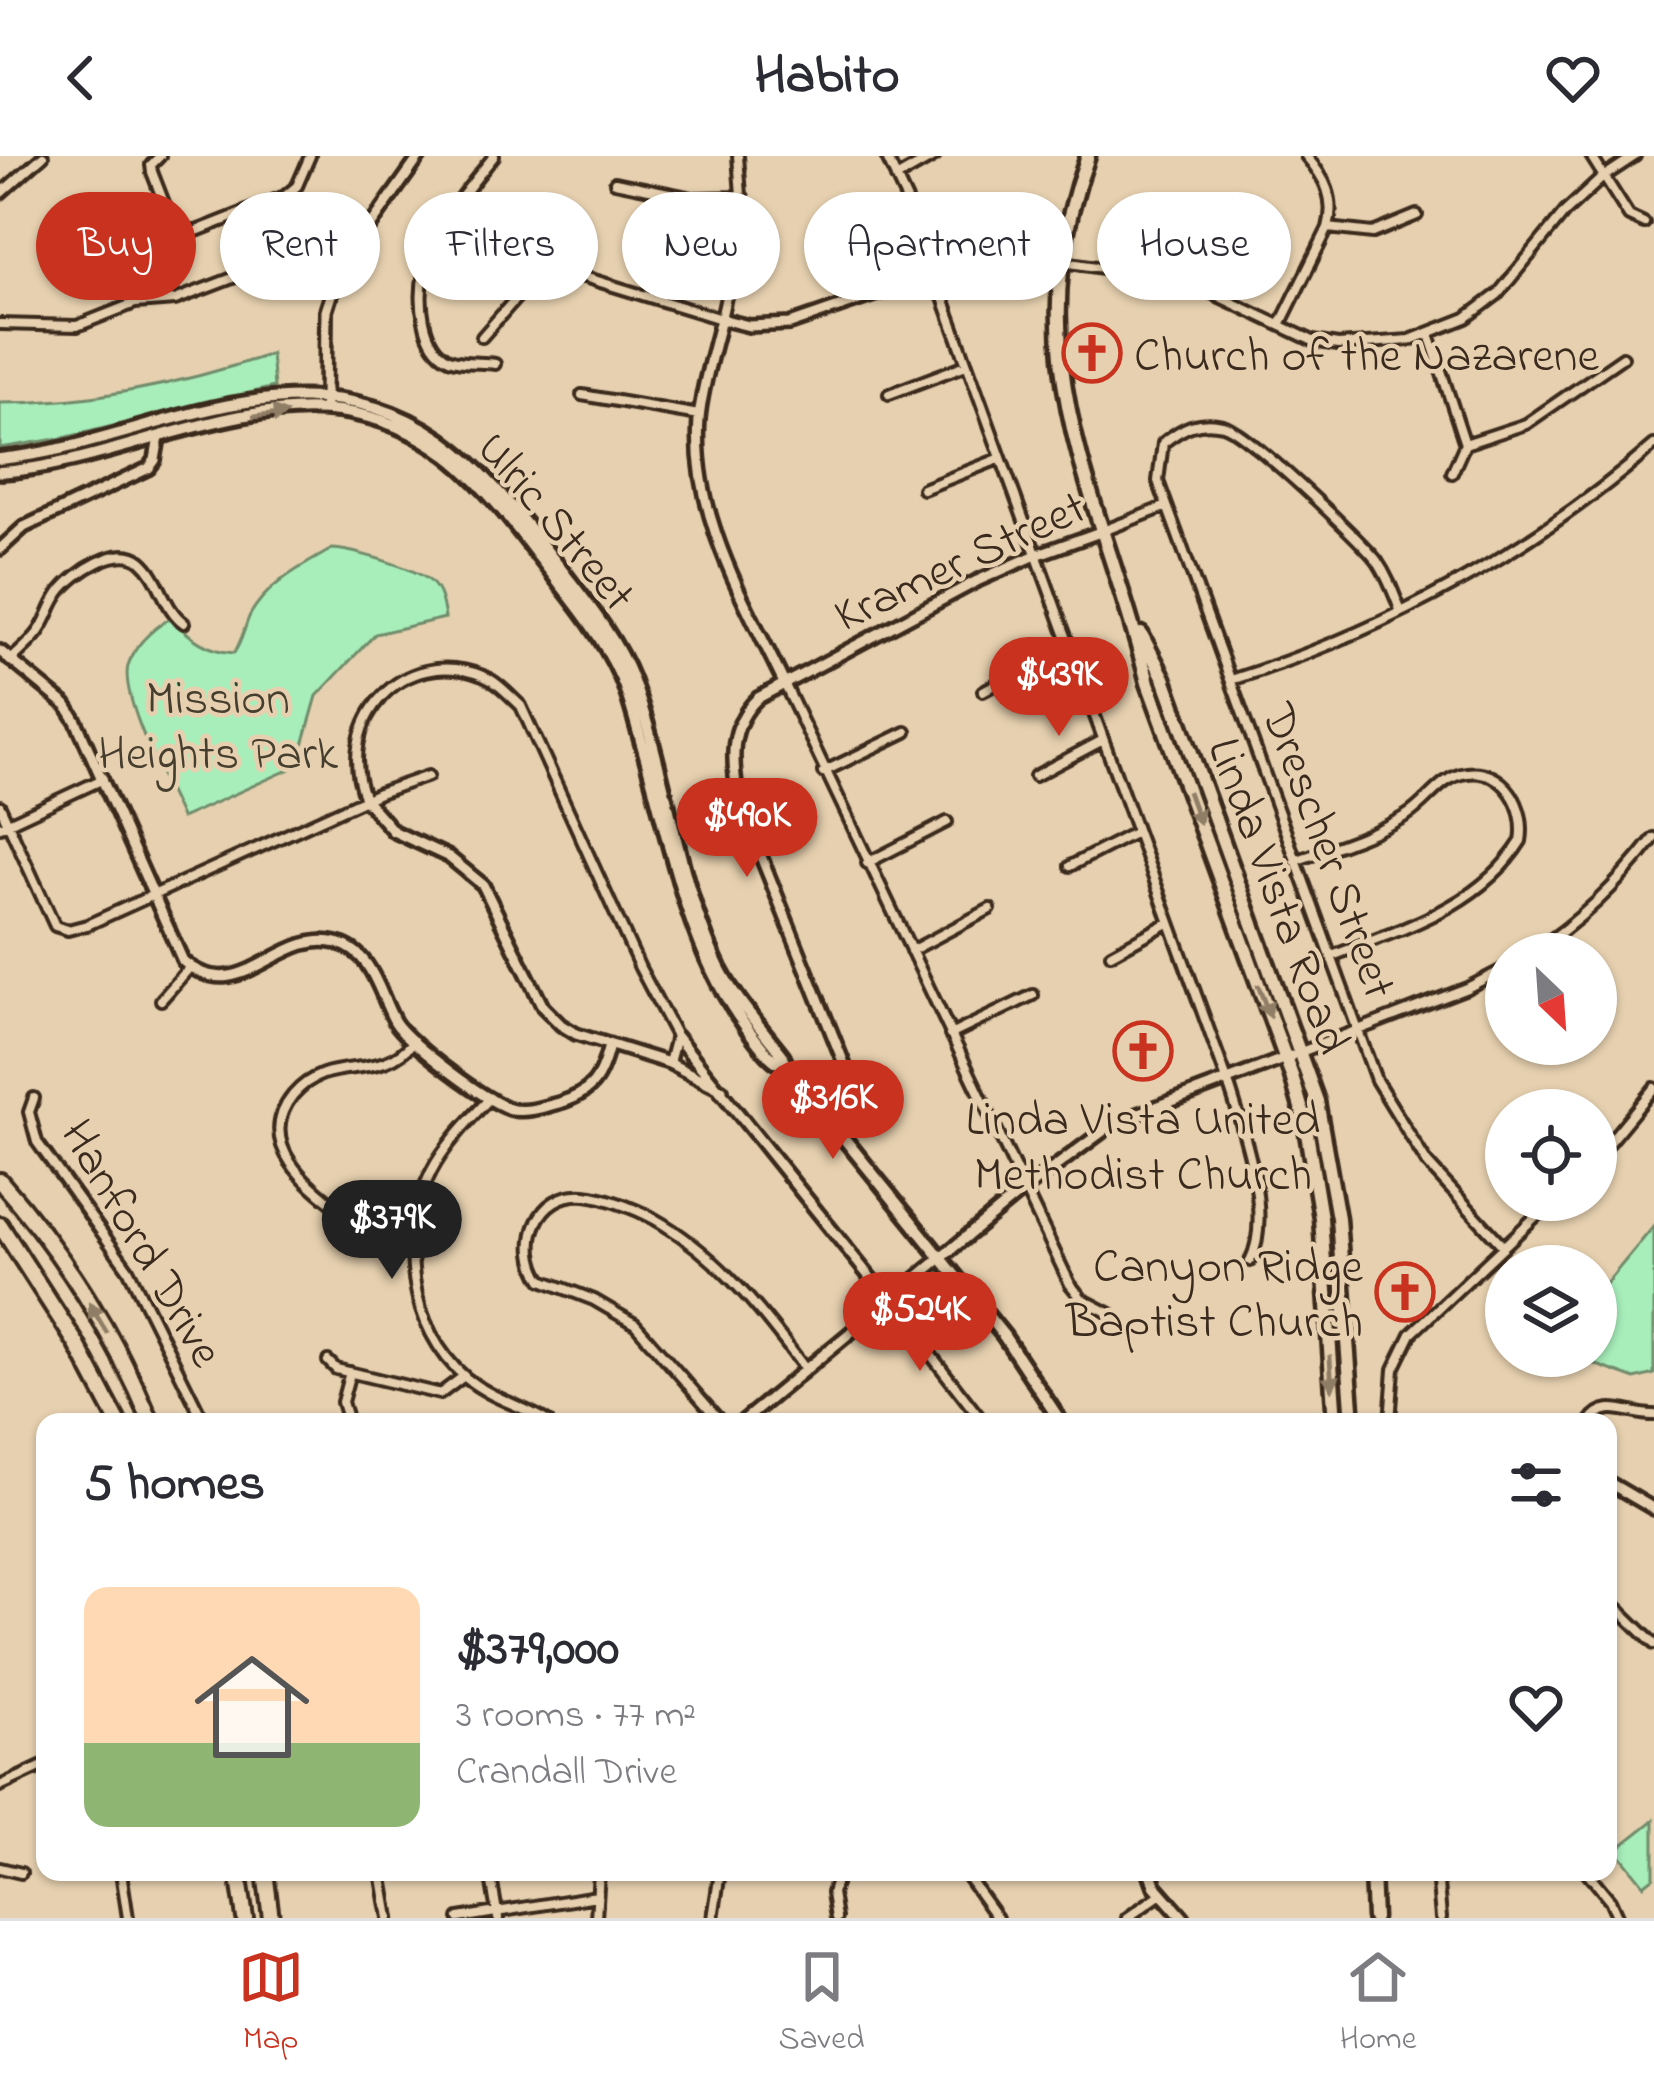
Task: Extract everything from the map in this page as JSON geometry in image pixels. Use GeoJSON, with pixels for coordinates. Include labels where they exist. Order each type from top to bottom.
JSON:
{"type":"FeatureCollection","features":[{"type":"Feature","properties":{"kind":"highway"},"geometry":{"type":"LineString","coordinates":[[0,1180],[74,1280],[115,1347],[147,1413]]}},
{"type":"Feature","properties":{"kind":"highway"},"geometry":{"type":"LineString","coordinates":[[0,1225],[76,1343],[113,1413]]}},
{"type":"Feature","properties":{"kind":"highway"},"geometry":{"type":"LineString","coordinates":[[239,1881],[245,1918]]}},
{"type":"Feature","properties":{"kind":"highway"},"geometry":{"type":"LineString","coordinates":[[266,1881],[272,1918]]}},
{"type":"Feature","properties":{"kind":"main road","name":"Linda Vista Road"},"geometry":{"type":"LineString","coordinates":[[1073,200],[1088,156]]}},
{"type":"Feature","properties":{"kind":"main road","name":"Linda Vista Road"},"geometry":{"type":"LineString","coordinates":[[1059,300],[1062,387],[1076,452],[1132,617],[1148,683],[1305,1121],[1322,1218],[1334,1413]]}},
{"type":"Feature","properties":{"kind":"main road","name":"Ulric Street"},"geometry":{"type":"LineString","coordinates":[[0,459],[78,447],[138,428],[270,399],[376,409],[438,436],[501,492],[586,599],[632,678],[718,966],[788,1068],[1017,1353],[1054,1413]]}},
{"type":"Feature","properties":{"kind":"main road","name":"Ulric Street"},"geometry":{"type":"LineString","coordinates":[[0,472],[61,464],[159,437],[325,404]]}},
{"type":"Feature","properties":{"kind":"main road"},"geometry":{"type":"LineString","coordinates":[[138,428],[159,437],[182,418]]}},
{"type":"Feature","properties":{"kind":"main road","name":"Linda Vista Road"},"geometry":{"type":"LineString","coordinates":[[1132,617],[1164,678],[1301,1052],[1323,1126],[1336,1195],[1352,1413]]}},
{"type":"Feature","properties":{"kind":"main road"},"geometry":{"type":"LineString","coordinates":[[1154,1881],[1184,1918]]}},
{"type":"Feature","properties":{"kind":"main road"},"geometry":{"type":"LineString","coordinates":[[1372,1881],[1374,1918]]}},
{"type":"Feature","properties":{"kind":"street"},"geometry":{"type":"LineString","coordinates":[[0,194],[43,156]]}},
{"type":"Feature","properties":{"kind":"street"},"geometry":{"type":"LineString","coordinates":[[160,156],[151,165],[168,218],[173,226],[194,232],[285,196],[297,185],[310,156]]}},
{"type":"Feature","properties":{"kind":"street"},"geometry":{"type":"LineString","coordinates":[[380,210],[420,156]]}},
{"type":"Feature","properties":{"kind":"street"},"geometry":{"type":"LineString","coordinates":[[494,156],[446,217],[430,249],[422,312],[428,337],[449,359],[495,364]]}},
{"type":"Feature","properties":{"kind":"street"},"geometry":{"type":"LineString","coordinates":[[738,156],[742,192]]}},
{"type":"Feature","properties":{"kind":"street"},"geometry":{"type":"LineString","coordinates":[[886,156],[901,192]]}},
{"type":"Feature","properties":{"kind":"street"},"geometry":{"type":"LineString","coordinates":[[896,178],[935,156]]}},
{"type":"Feature","properties":{"kind":"street"},"geometry":{"type":"LineString","coordinates":[[1591,156],[1630,216],[1644,223]]}},
{"type":"Feature","properties":{"kind":"street"},"geometry":{"type":"LineString","coordinates":[[1073,264],[1184,280],[1313,340],[1338,345],[1389,343],[1429,334],[1466,317],[1498,294],[1565,212],[1635,156]]}},
{"type":"Feature","properties":{"kind":"street"},"geometry":{"type":"LineString","coordinates":[[1280,325],[1332,212],[1328,187],[1311,158]]}},
{"type":"Feature","properties":{"kind":"street"},"geometry":{"type":"LineString","coordinates":[[615,182],[664,192]]}},
{"type":"Feature","properties":{"kind":"street"},"geometry":{"type":"LineString","coordinates":[[1328,228],[1373,233],[1417,215]]}},
{"type":"Feature","properties":{"kind":"street"},"geometry":{"type":"LineString","coordinates":[[482,337],[545,266],[749,326],[790,324],[857,300]]}},
{"type":"Feature","properties":{"kind":"street"},"geometry":{"type":"LineString","coordinates":[[0,324],[77,326],[135,303],[175,300],[220,283]]}},
{"type":"Feature","properties":{"kind":"street"},"geometry":{"type":"LineString","coordinates":[[325,404],[329,300]]}},
{"type":"Feature","properties":{"kind":"street"},"geometry":{"type":"LineString","coordinates":[[726,300],[699,415],[699,465],[714,533],[823,772],[1070,1284],[1082,1299],[1111,1314]]}},
{"type":"Feature","properties":{"kind":"street"},"geometry":{"type":"LineString","coordinates":[[943,300],[1227,1079],[1252,1168],[1257,1247],[1250,1261]]}},
{"type":"Feature","properties":{"kind":"street"},"geometry":{"type":"LineString","coordinates":[[1429,334],[1465,444],[1452,472]]}},
{"type":"Feature","properties":{"kind":"street"},"geometry":{"type":"LineString","coordinates":[[1465,444],[1526,424],[1623,357]]}},
{"type":"Feature","properties":{"kind":"street"},"geometry":{"type":"LineString","coordinates":[[889,394],[966,365]]}},
{"type":"Feature","properties":{"kind":"street"},"geometry":{"type":"LineString","coordinates":[[582,395],[699,415]]}},
{"type":"Feature","properties":{"kind":"street","name":"Drescher Street"},"geometry":{"type":"LineString","coordinates":[[1400,612],[1391,586],[1367,549],[1238,431],[1204,422],[1185,427],[1162,447],[1156,469],[1167,506],[1376,1080],[1407,1136],[1502,1245]]}},
{"type":"Feature","properties":{"kind":"street"},"geometry":{"type":"LineString","coordinates":[[0,549],[24,527],[149,468],[159,437]]}},
{"type":"Feature","properties":{"kind":"street"},"geometry":{"type":"LineString","coordinates":[[1231,680],[1400,612],[1497,560],[1561,519],[1654,446]]}},
{"type":"Feature","properties":{"kind":"street"},"geometry":{"type":"LineString","coordinates":[[923,489],[1001,458]]}},
{"type":"Feature","properties":{"kind":"street","name":"Kramer Street"},"geometry":{"type":"LineString","coordinates":[[832,1124],[852,1109],[857,1096],[738,799],[734,737],[746,710],[784,683],[1036,555],[1167,506]]}},
{"type":"Feature","properties":{"kind":"street"},"geometry":{"type":"LineString","coordinates":[[10,661],[39,632],[58,593],[76,576],[119,554],[137,557],[152,571],[176,617],[184,623]]}},
{"type":"Feature","properties":{"kind":"street"},"geometry":{"type":"LineString","coordinates":[[983,691],[1068,645]]}},
{"type":"Feature","properties":{"kind":"street"},"geometry":{"type":"LineString","coordinates":[[0,650],[66,705],[183,962],[190,968],[206,978],[224,979],[311,942],[333,941],[351,948],[366,961],[396,1024],[504,1107],[532,1110],[582,1096],[595,1086],[609,1046]]}},
{"type":"Feature","properties":{"kind":"street"},"geometry":{"type":"LineString","coordinates":[[722,1090],[669,1063],[575,1034],[543,1007],[492,898],[469,871],[393,831],[365,799],[357,747],[364,717],[374,704],[404,680],[437,670],[462,670],[496,682],[521,706],[640,968],[676,1036],[722,1090],[976,1413]]}},
{"type":"Feature","properties":{"kind":"street"},"geometry":{"type":"LineString","coordinates":[[823,772],[906,731]]}},
{"type":"Feature","properties":{"kind":"street"},"geometry":{"type":"LineString","coordinates":[[1035,776],[1103,740]]}},
{"type":"Feature","properties":{"kind":"street"},"geometry":{"type":"LineString","coordinates":[[1295,860],[1390,824],[1412,812],[1449,778],[1468,772],[1487,774],[1502,784],[1520,808],[1523,832],[1514,852],[1484,883],[1437,914],[1332,956]]}},
{"type":"Feature","properties":{"kind":"street"},"geometry":{"type":"LineString","coordinates":[[0,806],[5,826],[55,926],[68,930],[87,926],[365,799],[428,776]]}},
{"type":"Feature","properties":{"kind":"street"},"geometry":{"type":"LineString","coordinates":[[5,826],[103,779]]}},
{"type":"Feature","properties":{"kind":"street"},"geometry":{"type":"LineString","coordinates":[[867,862],[947,822]]}},
{"type":"Feature","properties":{"kind":"street"},"geometry":{"type":"LineString","coordinates":[[1070,866],[1136,832]]}},
{"type":"Feature","properties":{"kind":"street"},"geometry":{"type":"LineString","coordinates":[[1559,933],[1622,880],[1654,838]]}},
{"type":"Feature","properties":{"kind":"street"},"geometry":{"type":"LineString","coordinates":[[911,950],[990,909]]}},
{"type":"Feature","properties":{"kind":"street"},"geometry":{"type":"LineString","coordinates":[[1111,954],[1168,923]]}},
{"type":"Feature","properties":{"kind":"street"},"geometry":{"type":"LineString","coordinates":[[161,1000],[190,968]]}},
{"type":"Feature","properties":{"kind":"street"},"geometry":{"type":"LineString","coordinates":[[753,1413],[1026,1188],[1114,1123],[1485,977]]}},
{"type":"Feature","properties":{"kind":"street"},"geometry":{"type":"LineString","coordinates":[[950,1035],[1033,995]]}},
{"type":"Feature","properties":{"kind":"street"},"geometry":{"type":"LineString","coordinates":[[669,1063],[676,1036]]}},
{"type":"Feature","properties":{"kind":"street"},"geometry":{"type":"LineString","coordinates":[[412,1236],[377,1236],[304,1184],[286,1158],[281,1132],[288,1101],[302,1085],[334,1069],[384,1065],[414,1041]]}},
{"type":"Feature","properties":{"kind":"street"},"geometry":{"type":"LineString","coordinates":[[1617,1133],[1654,1088]]}},
{"type":"Feature","properties":{"kind":"street","name":"Hanford Drive"},"geometry":{"type":"LineString","coordinates":[[34,1098],[29,1112],[37,1142],[128,1269],[200,1413]]}},
{"type":"Feature","properties":{"kind":"street"},"geometry":{"type":"LineString","coordinates":[[490,1098],[434,1167],[418,1202],[412,1236],[416,1290],[437,1343],[464,1376],[526,1413]]}},
{"type":"Feature","properties":{"kind":"street"},"geometry":{"type":"LineString","coordinates":[[713,1413],[635,1324],[594,1300],[542,1280],[530,1256],[532,1230],[552,1203],[587,1195],[658,1220],[703,1250],[729,1276],[806,1370]]}},
{"type":"Feature","properties":{"kind":"street"},"geometry":{"type":"LineString","coordinates":[[1504,1245],[1530,1221]]}},
{"type":"Feature","properties":{"kind":"street"},"geometry":{"type":"LineString","coordinates":[[1391,1413],[1394,1369],[1412,1334],[1485,1263]]}},
{"type":"Feature","properties":{"kind":"street"},"geometry":{"type":"LineString","coordinates":[[328,1360],[336,1369],[440,1394],[464,1376]]}},
{"type":"Feature","properties":{"kind":"street"},"geometry":{"type":"LineString","coordinates":[[345,1413],[342,1402],[350,1372]]}},
{"type":"Feature","properties":{"kind":"street"},"geometry":{"type":"LineString","coordinates":[[1596,1413],[1606,1407],[1654,1415]]}},
{"type":"Feature","properties":{"kind":"street"},"geometry":{"type":"LineString","coordinates":[[1617,1488],[1654,1509]]}},
{"type":"Feature","properties":{"kind":"street"},"geometry":{"type":"LineString","coordinates":[[1617,1608],[1654,1644]]}},
{"type":"Feature","properties":{"kind":"street"},"geometry":{"type":"LineString","coordinates":[[0,1786],[36,1769]]}},
{"type":"Feature","properties":{"kind":"street"},"geometry":{"type":"LineString","coordinates":[[0,1868],[21,1873]]}},
{"type":"Feature","properties":{"kind":"street"},"geometry":{"type":"LineString","coordinates":[[122,1881],[128,1918]]}},
{"type":"Feature","properties":{"kind":"street"},"geometry":{"type":"LineString","coordinates":[[383,1881],[389,1918]]}},
{"type":"Feature","properties":{"kind":"street"},"geometry":{"type":"LineString","coordinates":[[492,1881],[498,1914]]}},
{"type":"Feature","properties":{"kind":"street"},"geometry":{"type":"LineString","coordinates":[[596,1918],[598,1881]]}},
{"type":"Feature","properties":{"kind":"street"},"geometry":{"type":"LineString","coordinates":[[713,1918],[719,1881]]}},
{"type":"Feature","properties":{"kind":"street"},"geometry":{"type":"LineString","coordinates":[[836,1881],[832,1893],[836,1918]]}},
{"type":"Feature","properties":{"kind":"street"},"geometry":{"type":"LineString","coordinates":[[970,1881],[997,1918]]}},
{"type":"Feature","properties":{"kind":"street"},"geometry":{"type":"LineString","coordinates":[[1438,1881],[1441,1918]]}},
{"type":"Feature","properties":{"kind":"street"},"geometry":{"type":"LineString","coordinates":[[1593,1881],[1618,1918]]}},
{"type":"Feature","properties":{"kind":"street"},"geometry":{"type":"LineString","coordinates":[[1127,1918],[1161,1894]]}},
{"type":"Feature","properties":{"kind":"street"},"geometry":{"type":"LineString","coordinates":[[459,1918],[597,1896]]}},
{"type":"Feature","properties":{"kind":"green space"},"geometry":{"type":"Polygon","coordinates":[[[271,354],[274,387],[63,438],[0,448],[0,403],[138,389],[271,354]]]}},
{"type":"Feature","properties":{"kind":"green space","name":"Mission Heights Park"},"geometry":{"type":"Polygon","coordinates":[[[332,549],[384,561],[424,577],[437,590],[445,618],[375,634],[317,696],[297,766],[181,818],[131,698],[128,666],[135,651],[172,617],[199,642],[234,653],[264,595],[332,549]]]}},
{"type":"Feature","properties":{"kind":"green space"},"geometry":{"type":"Polygon","coordinates":[[[1654,1226],[1654,1374],[1635,1379],[1617,1372],[1617,1271],[1654,1226]]]}},
{"type":"Feature","properties":{"kind":"green space"},"geometry":{"type":"Polygon","coordinates":[[[1654,1820],[1654,1877],[1644,1885],[1617,1849],[1654,1820]]]}},
{"type":"Feature","properties":{"kind":"place","name":"Church of the Nazarene"},"geometry":{"type":"Point","coordinates":[1092,353]}},
{"type":"Feature","properties":{"kind":"place","name":"Linda Vista United Methodist Church"},"geometry":{"type":"Point","coordinates":[1143,1051]}},
{"type":"Feature","properties":{"kind":"place","name":"Canyon Ridge Baptist Church"},"geometry":{"type":"Point","coordinates":[1405,1292]}}]}
